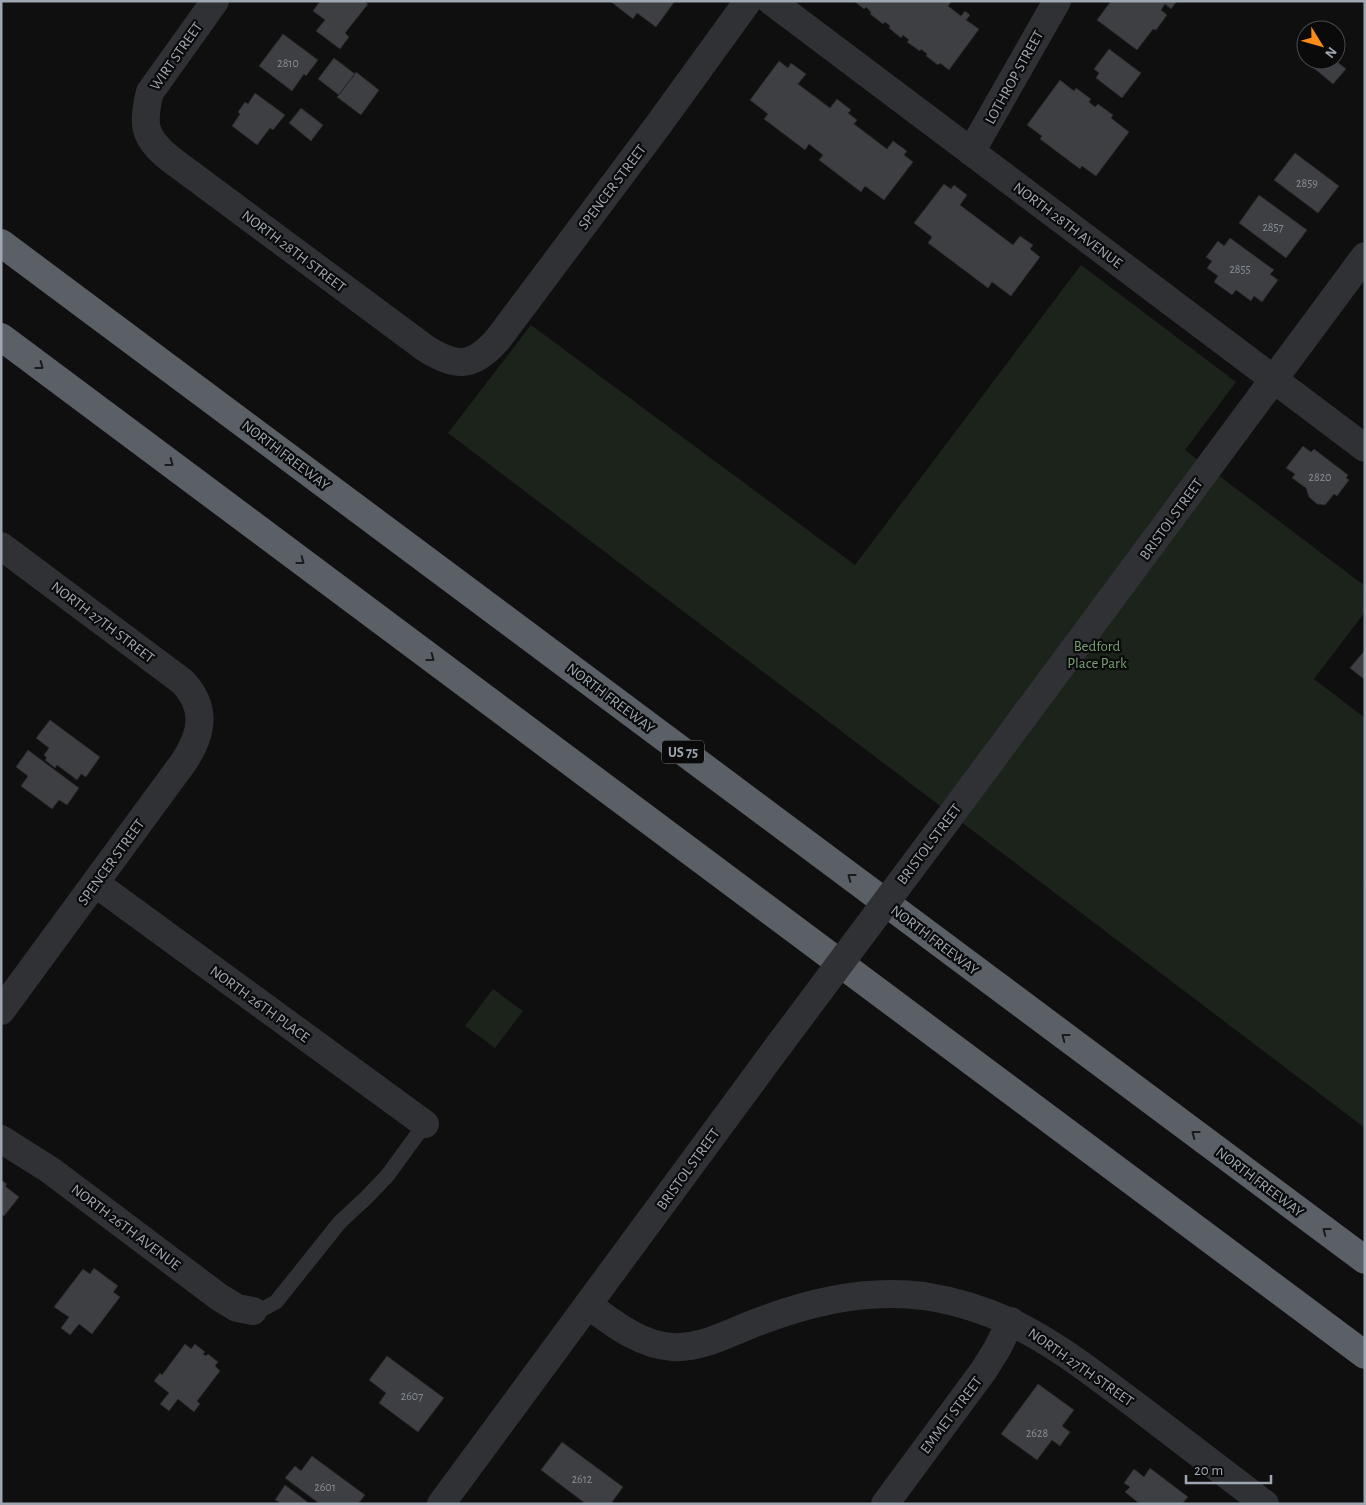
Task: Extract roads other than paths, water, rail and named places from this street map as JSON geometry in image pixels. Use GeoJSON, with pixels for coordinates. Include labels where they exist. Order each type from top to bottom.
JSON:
{"type":"FeatureCollection","features":[{"type":"Feature","properties":{"kind":"highway","name":"NORTH FREEWAY"},"geometry":{"type":"LineString","coordinates":[[1,242],[1365,1260]]}},
{"type":"Feature","properties":{"kind":"highway"},"geometry":{"type":"LineString","coordinates":[[1,337],[1365,1354]]}},
{"type":"Feature","properties":{"kind":"street","name":"WIRT STREET"},"geometry":{"type":"LineString","coordinates":[[145,115],[152,88],[215,1]]}},
{"type":"Feature","properties":{"kind":"street","name":"SPENCER STREET"},"geometry":{"type":"LineString","coordinates":[[466,362],[480,357],[498,339],[659,124],[748,1]]}},
{"type":"Feature","properties":{"kind":"street","name":"NORTH 28TH AVENUE"},"geometry":{"type":"LineString","coordinates":[[771,1],[1365,448]]}},
{"type":"Feature","properties":{"kind":"street","name":"LOTHROP STREET"},"geometry":{"type":"LineString","coordinates":[[972,152],[1057,1]]}},
{"type":"Feature","properties":{"kind":"street","name":"NORTH 28TH STREET"},"geometry":{"type":"LineString","coordinates":[[145,115],[148,135],[169,158],[424,348],[439,357],[466,362]]}},
{"type":"Feature","properties":{"kind":"street","name":"BRISTOL STREET"},"geometry":{"type":"LineString","coordinates":[[441,1504],[1365,256]]}},
{"type":"Feature","properties":{"kind":"street","name":"NORTH 27TH STREET"},"geometry":{"type":"LineString","coordinates":[[1,546],[176,676],[190,691],[198,705]]}},
{"type":"Feature","properties":{"kind":"street","name":"SPENCER STREET"},"geometry":{"type":"LineString","coordinates":[[1,1011],[193,748],[200,723],[198,705]]}},
{"type":"Feature","properties":{"kind":"street","name":"NORTH 26TH PLACE"},"geometry":{"type":"LineString","coordinates":[[96,883],[426,1124]]}},
{"type":"Feature","properties":{"kind":"street","name":"NORTH 26TH AVENUE"},"geometry":{"type":"LineString","coordinates":[[1,1139],[50,1170],[219,1297],[237,1308],[253,1311]]}},
{"type":"Feature","properties":{"kind":"street","name":"NORTH 27TH STREET"},"geometry":{"type":"LineString","coordinates":[[588,1306],[636,1337],[654,1344],[671,1347],[700,1344],[766,1318],[836,1300],[868,1295],[892,1294],[932,1298],[967,1305],[1011,1321],[1066,1354],[1255,1501]]}},
{"type":"Feature","properties":{"kind":"street","name":"EMMET STREET"},"geometry":{"type":"LineString","coordinates":[[885,1504],[984,1370],[1011,1321]]}},
{"type":"Feature","properties":{"kind":"lane"},"geometry":{"type":"LineString","coordinates":[[253,1311],[261,1310],[276,1302],[340,1222],[375,1190],[387,1176],[426,1124]]}},
{"type":"Feature","properties":{"kind":"park label","name":"Bedford Place Park"},"geometry":{"type":"Point","coordinates":[1097,654]}}]}
